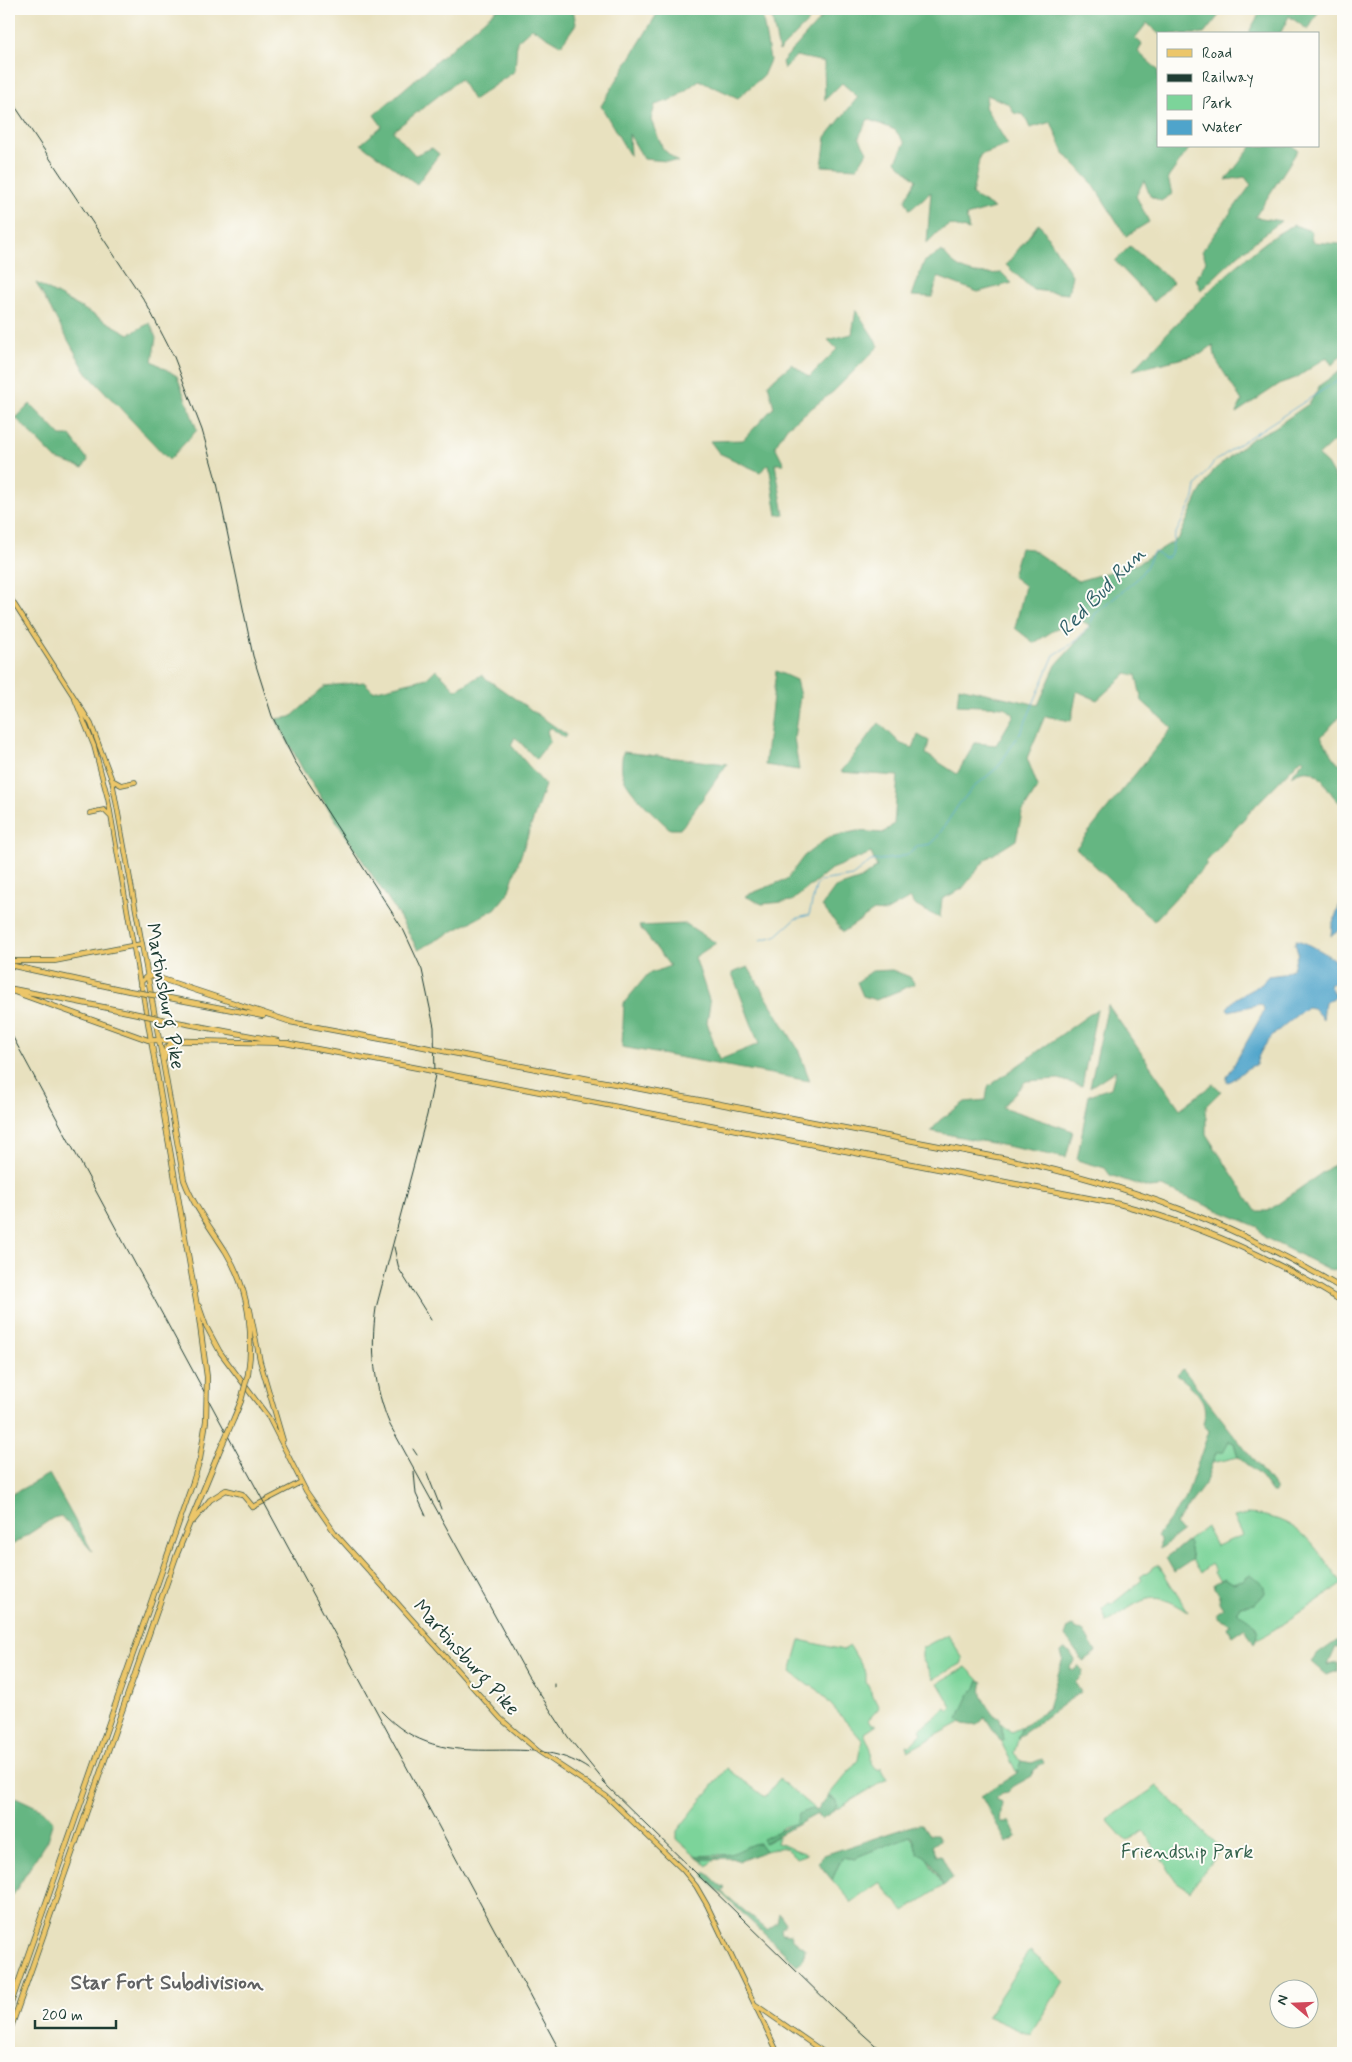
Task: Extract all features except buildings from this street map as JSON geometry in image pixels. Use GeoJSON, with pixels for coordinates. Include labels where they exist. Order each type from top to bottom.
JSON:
{"type":"FeatureCollection","features":[{"type":"Feature","properties":{"kind":"highway"},"geometry":{"type":"LineString","coordinates":[[9,961],[54,961],[142,944]]}},
{"type":"Feature","properties":{"kind":"highway","name":"Martinsburg Pike"},"geometry":{"type":"LineString","coordinates":[[142,944],[179,1158],[187,1189],[198,1210],[232,1261],[244,1292],[251,1335],[248,1374],[241,1401],[177,1554],[156,1610]]}},
{"type":"Feature","properties":{"kind":"highway"},"geometry":{"type":"LineString","coordinates":[[9,965],[129,991],[1007,1160],[1080,1176],[1148,1196],[1218,1223],[1282,1254],[1343,1289]]}},
{"type":"Feature","properties":{"kind":"highway"},"geometry":{"type":"LineString","coordinates":[[145,965],[151,973],[166,980],[291,1022]]}},
{"type":"Feature","properties":{"kind":"highway"},"geometry":{"type":"LineString","coordinates":[[140,986],[142,980],[147,977],[166,980]]}},
{"type":"Feature","properties":{"kind":"highway","name":"Martinsburg Pike"},"geometry":{"type":"LineString","coordinates":[[9,2009],[193,1482],[200,1459],[206,1422],[207,1377],[193,1286],[140,986]]}},
{"type":"Feature","properties":{"kind":"highway"},"geometry":{"type":"LineString","coordinates":[[9,989],[1119,1204],[1181,1223],[1240,1246],[1295,1274],[1343,1302]]}},
{"type":"Feature","properties":{"kind":"highway"},"geometry":{"type":"LineString","coordinates":[[9,989],[136,1037],[150,1040],[288,1043]]}},
{"type":"Feature","properties":{"kind":"highway"},"geometry":{"type":"LineString","coordinates":[[136,1037],[147,1045],[156,1071]]}},
{"type":"Feature","properties":{"kind":"highway"},"geometry":{"type":"LineString","coordinates":[[164,1068],[166,1048],[169,1044],[176,1042]]}},
{"type":"Feature","properties":{"kind":"highway"},"geometry":{"type":"LineString","coordinates":[[9,2033],[156,1610],[191,1524],[204,1505],[219,1493],[230,1490],[242,1494],[253,1507]]}},
{"type":"Feature","properties":{"kind":"main road","name":"Martinsburg Pike"},"geometry":{"type":"LineString","coordinates":[[9,596],[75,700],[98,758],[111,818],[140,986]]}},
{"type":"Feature","properties":{"kind":"main road","name":"Martinsburg Pike"},"geometry":{"type":"LineString","coordinates":[[75,700],[80,704],[91,724],[112,780],[142,944]]}},
{"type":"Feature","properties":{"kind":"main road"},"geometry":{"type":"LineString","coordinates":[[112,780],[119,784],[135,782]]}},
{"type":"Feature","properties":{"kind":"main road"},"geometry":{"type":"LineString","coordinates":[[90,813],[104,810],[111,818]]}},
{"type":"Feature","properties":{"kind":"main road"},"geometry":{"type":"LineString","coordinates":[[193,1286],[204,1320],[215,1344],[229,1367],[264,1410],[287,1452]]}},
{"type":"Feature","properties":{"kind":"main road"},"geometry":{"type":"LineString","coordinates":[[244,1292],[260,1361],[287,1452]]}},
{"type":"Feature","properties":{"kind":"main road","name":"Martinsburg Pike"},"geometry":{"type":"LineString","coordinates":[[287,1452],[301,1482],[318,1511],[335,1533],[501,1720],[538,1751],[606,1796],[690,1878],[701,1893],[754,2004],[759,2009]]}},
{"type":"Feature","properties":{"kind":"main road"},"geometry":{"type":"LineString","coordinates":[[253,1507],[301,1482]]}},
{"type":"Feature","properties":{"kind":"main road"},"geometry":{"type":"LineString","coordinates":[[759,2009],[823,2052]]}},
{"type":"Feature","properties":{"kind":"main road"},"geometry":{"type":"LineString","coordinates":[[759,2009],[778,2053]]}},
{"type":"Feature","properties":{"kind":"green space"},"geometry":{"type":"Polygon","coordinates":[[[497,9],[573,9],[576,24],[561,45],[532,28],[517,41],[515,71],[473,100],[460,79],[393,131],[415,155],[432,148],[439,154],[417,184],[361,144],[382,126],[374,115],[497,9]]]}},
{"type":"Feature","properties":{"kind":"green space"},"geometry":{"type":"Polygon","coordinates":[[[660,9],[761,9],[770,60],[763,76],[738,98],[699,80],[674,99],[655,105],[651,120],[663,149],[678,162],[644,159],[629,134],[630,156],[601,106],[660,9]]]}},
{"type":"Feature","properties":{"kind":"green space"},"geometry":{"type":"Polygon","coordinates":[[[770,9],[816,9],[818,12],[779,51],[770,9]]]}},
{"type":"Feature","properties":{"kind":"green space"},"geometry":{"type":"Polygon","coordinates":[[[829,9],[1224,9],[1206,32],[1157,32],[1147,23],[1135,38],[1142,44],[1138,52],[1157,69],[1157,148],[1190,148],[1168,178],[1172,194],[1161,201],[1150,196],[1144,180],[1136,196],[1149,222],[1126,236],[1093,184],[1064,153],[1051,122],[1030,128],[1024,115],[1014,113],[1009,104],[987,95],[985,107],[1008,145],[980,155],[972,195],[994,208],[966,216],[969,230],[950,225],[939,231],[927,243],[931,192],[910,210],[905,200],[916,180],[896,161],[905,143],[895,130],[868,119],[859,137],[867,152],[857,168],[822,166],[826,137],[858,97],[842,83],[825,100],[824,62],[796,56],[784,69],[782,62],[829,9]]]}},
{"type":"Feature","properties":{"kind":"green space"},"geometry":{"type":"Polygon","coordinates":[[[1262,9],[1320,9],[1308,30],[1289,16],[1281,32],[1250,32],[1262,9]]]}},
{"type":"Feature","properties":{"kind":"green space"},"geometry":{"type":"Polygon","coordinates":[[[1250,148],[1295,148],[1298,150],[1255,217],[1281,221],[1239,254],[1201,290],[1196,279],[1206,261],[1202,251],[1251,185],[1245,177],[1226,180],[1250,148]]]}},
{"type":"Feature","properties":{"kind":"green space"},"geometry":{"type":"Polygon","coordinates":[[[1039,223],[1072,275],[1068,294],[1033,290],[1006,265],[1039,223]]]}},
{"type":"Feature","properties":{"kind":"green space"},"geometry":{"type":"Polygon","coordinates":[[[1294,225],[1311,231],[1312,242],[1340,244],[1343,247],[1343,353],[1332,365],[1327,357],[1296,378],[1281,383],[1236,413],[1242,401],[1216,360],[1213,345],[1201,354],[1133,370],[1181,318],[1232,270],[1269,240],[1294,225]]]}},
{"type":"Feature","properties":{"kind":"green space"},"geometry":{"type":"Polygon","coordinates":[[[1130,246],[1173,282],[1154,302],[1115,261],[1130,246]]]}},
{"type":"Feature","properties":{"kind":"green space"},"geometry":{"type":"Polygon","coordinates":[[[942,251],[962,269],[983,274],[1002,273],[1012,283],[978,292],[938,277],[932,297],[912,296],[924,262],[942,251]]]}},
{"type":"Feature","properties":{"kind":"green space"},"geometry":{"type":"Polygon","coordinates":[[[36,283],[129,334],[150,323],[156,338],[152,361],[177,376],[197,430],[169,460],[86,372],[36,283]]]}},
{"type":"Feature","properties":{"kind":"green space"},"geometry":{"type":"Polygon","coordinates":[[[856,310],[879,346],[834,391],[787,427],[775,446],[784,464],[775,464],[784,514],[777,515],[769,464],[760,472],[719,453],[710,441],[743,440],[774,407],[768,384],[792,364],[809,377],[837,349],[828,340],[852,334],[856,310]]]}},
{"type":"Feature","properties":{"kind":"green space"},"geometry":{"type":"Polygon","coordinates":[[[1343,369],[1343,433],[1318,456],[1327,464],[1343,492],[1343,713],[1321,737],[1338,764],[1343,763],[1343,805],[1316,774],[1310,771],[1301,771],[1291,776],[1304,760],[1302,758],[1256,805],[1206,862],[1206,865],[1154,921],[1076,848],[1172,728],[1142,701],[1136,675],[1126,674],[1097,700],[1077,691],[1071,721],[1045,716],[1027,758],[1038,787],[1022,813],[1016,840],[986,859],[962,889],[942,899],[940,918],[916,906],[910,898],[885,912],[874,911],[843,932],[822,906],[835,888],[861,879],[877,867],[871,853],[831,869],[792,901],[762,904],[745,896],[787,879],[804,856],[829,837],[857,831],[883,833],[894,824],[898,776],[841,772],[879,723],[901,744],[913,748],[918,735],[929,741],[926,754],[957,774],[975,743],[996,745],[1014,715],[1005,707],[957,705],[959,687],[1038,705],[1056,665],[1091,626],[1075,617],[1034,643],[1015,628],[1025,586],[1012,576],[1020,548],[1031,549],[1078,581],[1137,564],[1179,538],[1199,494],[1214,470],[1251,439],[1274,428],[1310,403],[1320,385],[1343,369]]]}},
{"type":"Feature","properties":{"kind":"green space"},"geometry":{"type":"Polygon","coordinates":[[[30,404],[61,436],[70,436],[88,460],[83,468],[56,459],[16,418],[30,404]]]}},
{"type":"Feature","properties":{"kind":"green space"},"geometry":{"type":"Polygon","coordinates":[[[436,669],[456,690],[481,675],[567,735],[565,738],[550,727],[547,731],[550,741],[536,759],[515,737],[511,745],[545,785],[508,893],[495,909],[418,950],[399,916],[303,770],[276,719],[291,717],[326,686],[364,682],[373,691],[427,678],[436,669]]]}},
{"type":"Feature","properties":{"kind":"green space"},"geometry":{"type":"Polygon","coordinates":[[[776,671],[796,680],[800,696],[794,738],[799,770],[765,765],[776,671]]]}},
{"type":"Feature","properties":{"kind":"green space"},"geometry":{"type":"Polygon","coordinates":[[[623,752],[727,764],[680,829],[670,829],[642,802],[624,779],[622,772],[623,752]]]}},
{"type":"Feature","properties":{"kind":"green space"},"geometry":{"type":"Polygon","coordinates":[[[686,924],[716,943],[695,957],[710,1003],[707,1022],[719,1060],[759,1044],[732,973],[748,967],[798,1049],[810,1081],[622,1047],[624,1003],[648,974],[670,966],[639,926],[686,924]]]}},
{"type":"Feature","properties":{"kind":"green space"},"geometry":{"type":"Polygon","coordinates":[[[892,970],[910,977],[915,984],[876,1000],[863,996],[857,982],[872,971],[892,970]]]}},
{"type":"Feature","properties":{"kind":"green space"},"geometry":{"type":"Polygon","coordinates":[[[1108,1005],[1180,1109],[1213,1084],[1221,1091],[1206,1106],[1206,1134],[1256,1211],[1268,1211],[1343,1158],[1343,1272],[1328,1269],[1264,1237],[1258,1227],[1162,1187],[1148,1188],[1110,1175],[1105,1168],[1077,1160],[1089,1095],[1111,1088],[1116,1070],[1090,1087],[1108,1005]]]}},
{"type":"Feature","properties":{"kind":"green space"},"geometry":{"type":"Polygon","coordinates":[[[1097,1009],[1082,1086],[1059,1079],[1026,1081],[1002,1107],[1073,1131],[1066,1158],[931,1131],[940,1120],[965,1102],[986,1100],[988,1087],[1097,1009]]]}},
{"type":"Feature","properties":{"kind":"green space"},"geometry":{"type":"Polygon","coordinates":[[[1183,1369],[1275,1488],[1275,1492],[1272,1492],[1261,1477],[1238,1457],[1234,1443],[1229,1441],[1223,1452],[1217,1452],[1215,1455],[1205,1484],[1175,1524],[1182,1532],[1160,1549],[1160,1539],[1157,1536],[1185,1500],[1209,1431],[1203,1424],[1204,1408],[1199,1395],[1177,1375],[1183,1369]]]}},
{"type":"Feature","properties":{"kind":"green space"},"geometry":{"type":"Polygon","coordinates":[[[1229,1441],[1234,1443],[1238,1457],[1212,1463],[1217,1452],[1220,1452],[1229,1441]]]}},
{"type":"Feature","properties":{"kind":"green space"},"geometry":{"type":"Polygon","coordinates":[[[49,1474],[92,1551],[61,1516],[53,1518],[9,1547],[9,1496],[49,1474]]]}},
{"type":"Feature","properties":{"kind":"green space"},"geometry":{"type":"Polygon","coordinates":[[[1247,1514],[1280,1520],[1293,1527],[1314,1546],[1342,1584],[1258,1639],[1256,1626],[1238,1613],[1240,1606],[1255,1604],[1265,1593],[1252,1575],[1233,1583],[1223,1578],[1220,1580],[1214,1573],[1215,1571],[1211,1564],[1201,1572],[1192,1560],[1187,1541],[1206,1527],[1216,1546],[1243,1535],[1234,1517],[1247,1514]]]}},
{"type":"Feature","properties":{"kind":"green space"},"geometry":{"type":"Polygon","coordinates":[[[1187,1541],[1192,1560],[1174,1572],[1166,1558],[1187,1541]]]}},
{"type":"Feature","properties":{"kind":"green space"},"geometry":{"type":"Polygon","coordinates":[[[1157,1565],[1188,1612],[1175,1604],[1155,1598],[1138,1603],[1107,1623],[1102,1609],[1109,1603],[1112,1604],[1142,1580],[1140,1577],[1157,1565]]]}},
{"type":"Feature","properties":{"kind":"green space"},"geometry":{"type":"Polygon","coordinates":[[[1250,1574],[1262,1584],[1265,1593],[1255,1604],[1240,1606],[1238,1613],[1257,1629],[1257,1639],[1254,1644],[1245,1628],[1232,1637],[1228,1627],[1232,1624],[1219,1618],[1216,1614],[1223,1608],[1219,1602],[1220,1594],[1213,1584],[1223,1578],[1233,1583],[1243,1580],[1250,1574]]]}},
{"type":"Feature","properties":{"kind":"green space"},"geometry":{"type":"Polygon","coordinates":[[[1072,1626],[1084,1632],[1096,1652],[1083,1661],[1065,1636],[1068,1628],[1072,1626]]]}},
{"type":"Feature","properties":{"kind":"green space"},"geometry":{"type":"Polygon","coordinates":[[[948,1634],[963,1659],[961,1664],[933,1679],[922,1658],[922,1648],[948,1634]]]}},
{"type":"Feature","properties":{"kind":"green space"},"geometry":{"type":"Polygon","coordinates":[[[800,1640],[843,1650],[850,1646],[866,1673],[866,1682],[879,1708],[868,1720],[871,1725],[876,1725],[864,1733],[871,1749],[873,1766],[880,1770],[881,1767],[887,1779],[832,1812],[836,1808],[833,1798],[828,1796],[858,1760],[862,1740],[818,1690],[809,1686],[791,1672],[800,1640]]]}},
{"type":"Feature","properties":{"kind":"green space"},"geometry":{"type":"Polygon","coordinates":[[[1338,1640],[1338,1649],[1336,1647],[1328,1665],[1338,1663],[1338,1671],[1326,1675],[1311,1662],[1318,1654],[1338,1640]]]}},
{"type":"Feature","properties":{"kind":"green space"},"geometry":{"type":"Polygon","coordinates":[[[1064,1649],[1070,1652],[1075,1660],[1070,1667],[1071,1670],[1075,1670],[1078,1665],[1083,1671],[1075,1683],[1081,1692],[1017,1738],[1022,1727],[1048,1708],[1063,1658],[1061,1652],[1064,1649]]]}},
{"type":"Feature","properties":{"kind":"green space"},"geometry":{"type":"Polygon","coordinates":[[[966,1667],[979,1680],[976,1688],[969,1695],[959,1719],[961,1722],[908,1751],[906,1746],[910,1746],[922,1733],[920,1729],[946,1708],[949,1711],[952,1707],[938,1683],[966,1667]]]}},
{"type":"Feature","properties":{"kind":"green space"},"geometry":{"type":"Polygon","coordinates":[[[979,1680],[983,1682],[982,1696],[986,1705],[994,1716],[1000,1718],[1004,1740],[1001,1742],[985,1717],[978,1724],[974,1725],[963,1724],[958,1719],[969,1695],[976,1688],[979,1680]]]}},
{"type":"Feature","properties":{"kind":"green space"},"geometry":{"type":"Polygon","coordinates":[[[1001,1723],[1011,1732],[1022,1727],[1014,1753],[1021,1761],[1017,1773],[1001,1742],[1004,1740],[1001,1723]]]}},
{"type":"Feature","properties":{"kind":"green space"},"geometry":{"type":"Polygon","coordinates":[[[1042,1759],[1044,1763],[1033,1770],[1032,1776],[1014,1786],[1008,1792],[1002,1793],[996,1799],[1002,1802],[1000,1822],[1010,1822],[1017,1837],[1007,1843],[981,1796],[1017,1773],[1021,1761],[1032,1763],[1042,1759]]]}},
{"type":"Feature","properties":{"kind":"green space"},"geometry":{"type":"Polygon","coordinates":[[[727,1768],[765,1797],[779,1779],[817,1811],[808,1810],[803,1813],[796,1823],[783,1827],[765,1843],[779,1836],[777,1843],[807,1854],[796,1858],[789,1850],[782,1848],[765,1851],[759,1843],[733,1854],[697,1856],[700,1859],[715,1859],[708,1866],[677,1839],[677,1831],[727,1768]]]}},
{"type":"Feature","properties":{"kind":"green space","name":"Friendship Park"},"geometry":{"type":"Polygon","coordinates":[[[1157,1786],[1221,1848],[1190,1891],[1176,1881],[1144,1831],[1126,1841],[1107,1820],[1157,1786]]]}},
{"type":"Feature","properties":{"kind":"green space"},"geometry":{"type":"Polygon","coordinates":[[[9,1794],[43,1810],[53,1821],[47,1840],[13,1895],[9,1894],[9,1794]]]}},
{"type":"Feature","properties":{"kind":"green space"},"geometry":{"type":"Polygon","coordinates":[[[828,1796],[836,1801],[837,1806],[832,1812],[821,1819],[817,1814],[764,1843],[762,1839],[796,1823],[799,1814],[811,1809],[817,1811],[828,1796]]]}},
{"type":"Feature","properties":{"kind":"green space"},"geometry":{"type":"Polygon","coordinates":[[[917,1824],[922,1824],[929,1835],[937,1835],[940,1840],[932,1846],[937,1856],[941,1855],[953,1879],[943,1886],[930,1861],[923,1855],[918,1854],[913,1838],[910,1836],[859,1856],[856,1859],[842,1857],[832,1880],[818,1863],[824,1855],[917,1824]]]}},
{"type":"Feature","properties":{"kind":"green space"},"geometry":{"type":"Polygon","coordinates":[[[905,1836],[910,1836],[915,1843],[916,1849],[927,1858],[943,1886],[904,1912],[880,1882],[852,1902],[832,1880],[842,1857],[856,1859],[905,1836]]]}},
{"type":"Feature","properties":{"kind":"green space"},"geometry":{"type":"Polygon","coordinates":[[[759,1843],[765,1851],[740,1861],[731,1858],[700,1859],[696,1856],[724,1856],[759,1843]]]}},
{"type":"Feature","properties":{"kind":"green space"},"geometry":{"type":"Polygon","coordinates":[[[706,1872],[725,1888],[721,1891],[767,1930],[777,1923],[779,1913],[786,1923],[781,1929],[782,1933],[791,1934],[793,1939],[805,1948],[804,1959],[797,1965],[703,1876],[706,1872]]]}},
{"type":"Feature","properties":{"kind":"green space"},"geometry":{"type":"Polygon","coordinates":[[[1030,1951],[1064,1981],[1030,2035],[987,2016],[1030,1951]]]}},
{"type":"Feature","properties":{"kind":"water"},"geometry":{"type":"Polygon","coordinates":[[[1343,896],[1343,928],[1331,936],[1332,925],[1343,896]]]}},
{"type":"Feature","properties":{"kind":"water"},"geometry":{"type":"Polygon","coordinates":[[[1296,940],[1315,947],[1336,961],[1344,972],[1343,986],[1333,983],[1329,985],[1336,997],[1325,1002],[1323,1019],[1313,1008],[1307,1007],[1269,1040],[1263,1048],[1256,1065],[1247,1068],[1234,1079],[1227,1082],[1227,1077],[1264,1011],[1263,1006],[1260,1004],[1229,1011],[1227,1008],[1236,998],[1260,985],[1268,976],[1283,974],[1293,968],[1298,952],[1295,944],[1296,940]]]}},
{"type":"Feature","properties":{"kind":"waterway","name":"Red Bud Run"},"geometry":{"type":"LineString","coordinates":[[760,940],[776,936],[795,919],[809,915],[816,886],[820,881],[852,876],[871,861],[896,858],[910,853],[918,846],[931,844],[959,804],[973,788],[998,767],[1022,730],[1054,655],[1075,642],[1089,626],[1095,614],[1137,579],[1153,553],[1155,552],[1164,558],[1168,558],[1171,554],[1174,537],[1194,498],[1196,486],[1214,462],[1343,377]]}},
{"type":"Feature","properties":{"kind":"railway"},"geometry":{"type":"LineString","coordinates":[[9,97],[146,303],[174,357],[202,430],[217,483],[253,656],[272,716],[294,760],[404,931],[422,970],[434,1027],[435,1075],[427,1115],[376,1308],[373,1338],[375,1368],[380,1396],[390,1425],[528,1676],[568,1737],[607,1785]]}},
{"type":"Feature","properties":{"kind":"railway"},"geometry":{"type":"LineString","coordinates":[[9,1030],[561,2053]]}},
{"type":"Feature","properties":{"kind":"railway"},"geometry":{"type":"LineString","coordinates":[[394,1247],[399,1269],[431,1320]]}},
{"type":"Feature","properties":{"kind":"railway"},"geometry":{"type":"LineString","coordinates":[[413,1449],[417,1455]]}},
{"type":"Feature","properties":{"kind":"railway"},"geometry":{"type":"LineString","coordinates":[[414,1472],[416,1494],[426,1516]]}},
{"type":"Feature","properties":{"kind":"railway"},"geometry":{"type":"LineString","coordinates":[[427,1473],[441,1509]]}},
{"type":"Feature","properties":{"kind":"railway"},"geometry":{"type":"LineString","coordinates":[[381,1711],[407,1732],[433,1744],[459,1749],[539,1752],[565,1757],[590,1770]]}},
{"type":"Feature","properties":{"kind":"railway"},"geometry":{"type":"LineString","coordinates":[[603,1782],[835,2009],[884,2053]]}},
{"type":"Feature","properties":{"kind":"district","name":"Star Fort Subdivision"},"geometry":{"type":"Point","coordinates":[167,1982]}}]}
